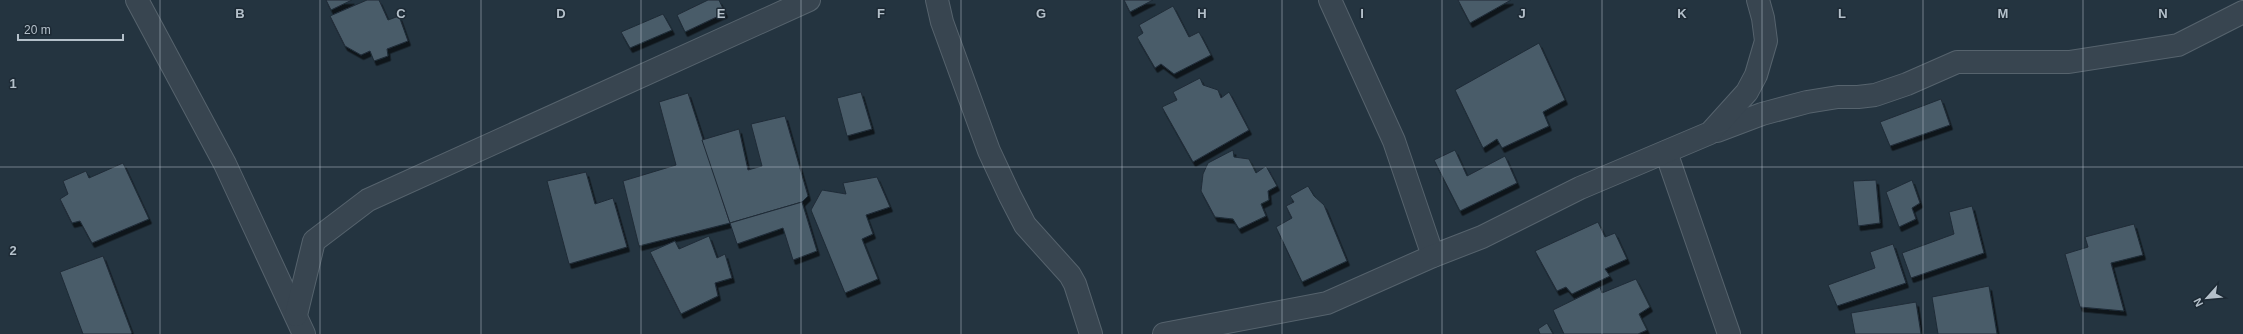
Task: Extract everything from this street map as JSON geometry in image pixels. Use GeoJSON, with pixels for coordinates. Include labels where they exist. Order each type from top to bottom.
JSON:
{"type":"FeatureCollection","features":[{"type":"Feature","properties":{"kind":"street"},"geometry":{"type":"LineString","coordinates":[[137,0],[225,164],[300,324]]}},
{"type":"Feature","properties":{"kind":"street"},"geometry":{"type":"LineString","coordinates":[[300,324],[314,241],[368,200],[809,0]]}},
{"type":"Feature","properties":{"kind":"street"},"geometry":{"type":"LineString","coordinates":[[937,0],[942,22],[984,137],[1010,196],[1025,225],[1072,280],[1091,334]]}},
{"type":"Feature","properties":{"kind":"street"},"geometry":{"type":"LineString","coordinates":[[1330,0],[1394,141],[1433,256]]}},
{"type":"Feature","properties":{"kind":"street"},"geometry":{"type":"LineString","coordinates":[[1710,133],[1742,98],[1756,75],[1766,41],[1763,18],[1758,0]]}},
{"type":"Feature","properties":{"kind":"street"},"geometry":{"type":"LineString","coordinates":[[1164,334],[1327,303],[1433,256],[1482,237],[1580,188],[1710,133],[1762,114],[1807,102],[1838,97],[1875,95],[1907,84],[1957,62],[2069,62],[2178,45],[2243,12]]}},
{"type":"Feature","properties":{"kind":"street"},"geometry":{"type":"LineString","coordinates":[[1666,152],[1729,334]]}},
{"type":"Feature","properties":{"kind":"building"},"geometry":{"type":"Polygon","coordinates":[[[326,0],[352,0],[331,10],[326,0]]]}},
{"type":"Feature","properties":{"kind":"building"},"geometry":{"type":"Polygon","coordinates":[[[367,0],[379,0],[388,20],[399,16],[408,41],[387,49],[388,56],[374,61],[370,51],[361,55],[345,46],[330,16],[367,0]]]}},
{"type":"Feature","properties":{"kind":"building"},"geometry":{"type":"Polygon","coordinates":[[[708,0],[719,0],[725,13],[685,32],[677,15],[708,0]]]}},
{"type":"Feature","properties":{"kind":"building"},"geometry":{"type":"Polygon","coordinates":[[[1124,0],[1153,0],[1130,12],[1124,0]]]}},
{"type":"Feature","properties":{"kind":"building"},"geometry":{"type":"Polygon","coordinates":[[[1458,0],[1511,0],[1470,23],[1458,0]]]}},
{"type":"Feature","properties":{"kind":"building"},"geometry":{"type":"Polygon","coordinates":[[[1173,6],[1189,37],[1199,32],[1211,55],[1174,74],[1161,64],[1155,68],[1137,37],[1143,33],[1139,25],[1173,6]]]}},
{"type":"Feature","properties":{"kind":"building"},"geometry":{"type":"Polygon","coordinates":[[[663,14],[672,30],[630,48],[621,32],[663,14]]]}},
{"type":"Feature","properties":{"kind":"building"},"geometry":{"type":"Polygon","coordinates":[[[1539,43],[1565,100],[1543,112],[1549,126],[1502,148],[1497,139],[1483,148],[1455,90],[1539,43]]]}},
{"type":"Feature","properties":{"kind":"building"},"geometry":{"type":"Polygon","coordinates":[[[1200,78],[1203,85],[1218,90],[1221,98],[1229,92],[1249,130],[1193,162],[1162,107],[1177,100],[1173,92],[1200,78]]]}},
{"type":"Feature","properties":{"kind":"building"},"geometry":{"type":"Polygon","coordinates":[[[861,92],[872,129],[847,136],[837,98],[861,92]]]}},
{"type":"Feature","properties":{"kind":"building"},"geometry":{"type":"Polygon","coordinates":[[[688,93],[730,223],[639,246],[623,181],[676,165],[659,102],[688,93]]]}},
{"type":"Feature","properties":{"kind":"building"},"geometry":{"type":"Polygon","coordinates":[[[1941,99],[1950,125],[1890,146],[1880,122],[1941,99]]]}},
{"type":"Feature","properties":{"kind":"building"},"geometry":{"type":"Polygon","coordinates":[[[785,116],[808,196],[802,202],[730,223],[702,140],[739,129],[748,170],[762,166],[751,124],[785,116]]]}},
{"type":"Feature","properties":{"kind":"building"},"geometry":{"type":"Polygon","coordinates":[[[1233,150],[1234,157],[1249,159],[1256,173],[1266,166],[1277,186],[1268,191],[1269,200],[1261,204],[1266,216],[1239,229],[1233,219],[1215,217],[1201,191],[1203,174],[1208,163],[1233,150]]]}},
{"type":"Feature","properties":{"kind":"building"},"geometry":{"type":"Polygon","coordinates":[[[1455,150],[1467,176],[1505,156],[1517,183],[1460,211],[1434,160],[1455,150]]]}},
{"type":"Feature","properties":{"kind":"building"},"geometry":{"type":"Polygon","coordinates":[[[123,163],[149,219],[92,243],[80,221],[72,223],[60,199],[68,194],[63,181],[86,171],[89,178],[123,163]]]}},
{"type":"Feature","properties":{"kind":"building"},"geometry":{"type":"Polygon","coordinates":[[[586,172],[595,204],[613,198],[627,247],[569,264],[547,181],[586,172]]]}},
{"type":"Feature","properties":{"kind":"building"},"geometry":{"type":"Polygon","coordinates":[[[877,177],[890,207],[866,215],[873,234],[862,239],[878,279],[845,293],[811,210],[822,190],[846,194],[843,183],[877,177]]]}},
{"type":"Feature","properties":{"kind":"building"},"geometry":{"type":"Polygon","coordinates":[[[1876,180],[1880,223],[1858,226],[1853,181],[1876,180]]]}},
{"type":"Feature","properties":{"kind":"building"},"geometry":{"type":"Polygon","coordinates":[[[1912,180],[1920,203],[1912,208],[1916,219],[1899,227],[1886,192],[1912,180]]]}},
{"type":"Feature","properties":{"kind":"building"},"geometry":{"type":"Polygon","coordinates":[[[1308,186],[1314,196],[1324,205],[1347,261],[1302,282],[1276,227],[1292,218],[1286,206],[1294,202],[1290,196],[1308,186]]]}},
{"type":"Feature","properties":{"kind":"building"},"geometry":{"type":"Polygon","coordinates":[[[802,202],[817,251],[793,260],[783,228],[737,244],[730,223],[802,202]]]}},
{"type":"Feature","properties":{"kind":"building"},"geometry":{"type":"Polygon","coordinates":[[[1972,206],[1984,253],[1911,278],[1902,253],[1954,234],[1949,212],[1972,206]]]}},
{"type":"Feature","properties":{"kind":"building"},"geometry":{"type":"Polygon","coordinates":[[[1598,222],[1605,237],[1615,233],[1627,259],[1605,269],[1610,276],[1572,294],[1566,287],[1557,291],[1535,251],[1598,222]]]}},
{"type":"Feature","properties":{"kind":"building"},"geometry":{"type":"Polygon","coordinates":[[[2134,224],[2143,255],[2111,263],[2124,311],[2080,307],[2065,254],[2088,247],[2085,237],[2134,224]]]}},
{"type":"Feature","properties":{"kind":"building"},"geometry":{"type":"Polygon","coordinates":[[[709,236],[717,258],[725,254],[732,278],[715,283],[718,296],[681,314],[650,252],[675,241],[679,249],[709,236]]]}},
{"type":"Feature","properties":{"kind":"building"},"geometry":{"type":"Polygon","coordinates":[[[1893,244],[1906,283],[1837,306],[1828,285],[1875,268],[1870,252],[1893,244]]]}},
{"type":"Feature","properties":{"kind":"building"},"geometry":{"type":"Polygon","coordinates":[[[103,256],[132,333],[131,334],[83,334],[60,272],[103,256]]]}},
{"type":"Feature","properties":{"kind":"building"},"geometry":{"type":"Polygon","coordinates":[[[1636,279],[1650,307],[1639,314],[1647,330],[1638,334],[1564,334],[1553,310],[1600,287],[1602,293],[1636,279]]]}},
{"type":"Feature","properties":{"kind":"building"},"geometry":{"type":"Polygon","coordinates":[[[1989,286],[1997,334],[1938,334],[1932,297],[1989,286]]]}},
{"type":"Feature","properties":{"kind":"building"},"geometry":{"type":"Polygon","coordinates":[[[1916,302],[1921,334],[1855,334],[1851,313],[1916,302]]]}},
{"type":"Feature","properties":{"kind":"building"},"geometry":{"type":"Polygon","coordinates":[[[1547,323],[1553,334],[1540,334],[1538,329],[1547,323]]]}}]}
